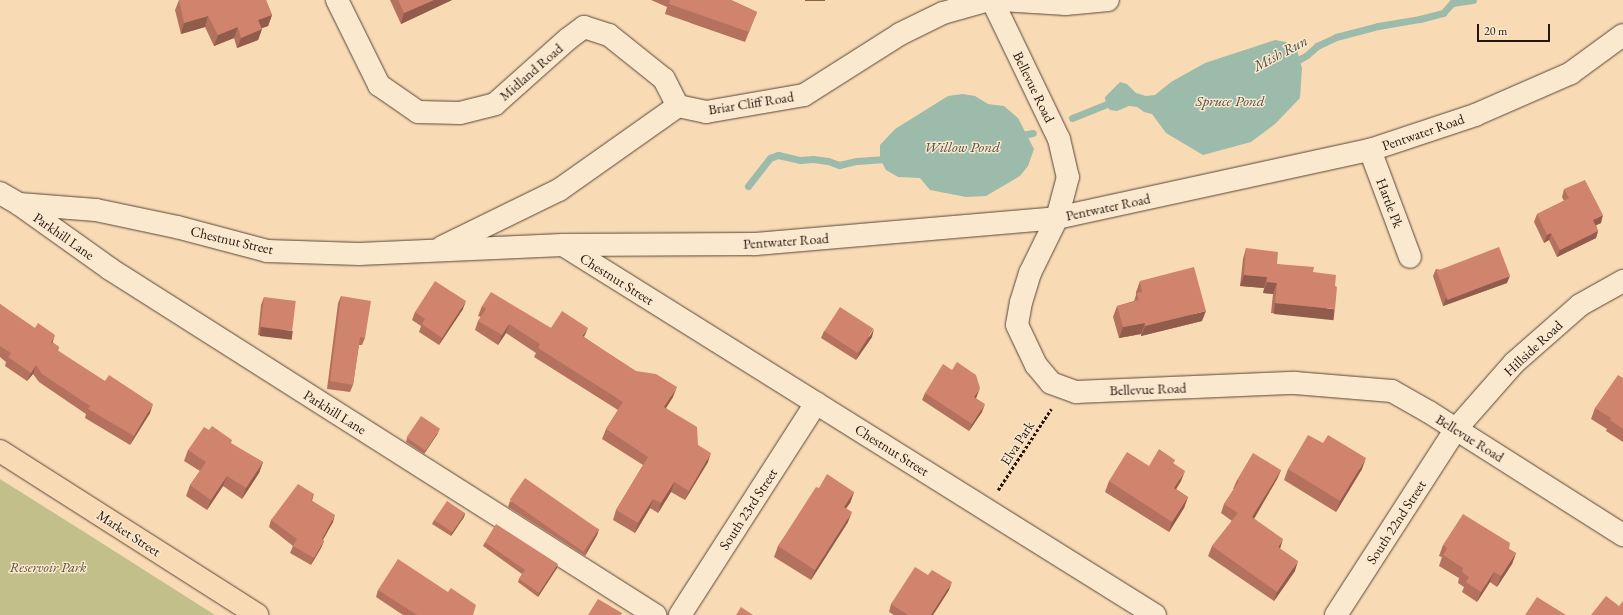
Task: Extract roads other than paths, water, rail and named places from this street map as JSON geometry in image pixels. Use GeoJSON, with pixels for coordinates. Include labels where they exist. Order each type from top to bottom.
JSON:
{"type":"FeatureCollection","features":[{"type":"Feature","properties":{"kind":"main road","name":"Market Street"},"geometry":{"type":"LineString","coordinates":[[0,451],[257,615]]}},
{"type":"Feature","properties":{"kind":"street","name":"Midland Road"},"geometry":{"type":"LineString","coordinates":[[337,0],[379,85],[418,112],[460,113],[495,104],[568,39],[584,28],[609,35],[664,80],[678,106]]}},
{"type":"Feature","properties":{"kind":"street","name":"Briar Cliff Road"},"geometry":{"type":"LineString","coordinates":[[678,106],[706,112],[804,95],[900,34],[943,14],[990,0]]}},
{"type":"Feature","properties":{"kind":"street","name":"Bellevue Road"},"geometry":{"type":"LineString","coordinates":[[990,0],[1059,139],[1068,177],[1057,218],[1030,273],[1021,302],[1017,325],[1036,365],[1051,383],[1076,392],[1295,383],[1392,391],[1456,429],[1623,535]]}},
{"type":"Feature","properties":{"kind":"street"},"geometry":{"type":"LineString","coordinates":[[1001,0],[1066,4],[1108,0]]}},
{"type":"Feature","properties":{"kind":"street","name":"Pentwater Road"},"geometry":{"type":"LineString","coordinates":[[563,245],[755,244],[1057,218],[1370,150],[1475,115],[1571,73],[1623,35]]}},
{"type":"Feature","properties":{"kind":"street"},"geometry":{"type":"LineString","coordinates":[[433,251],[559,190],[678,106]]}},
{"type":"Feature","properties":{"kind":"street","name":"Hartle Pk"},"geometry":{"type":"LineString","coordinates":[[1370,150],[1410,257]]}},
{"type":"Feature","properties":{"kind":"street","name":"Chestnut Street"},"geometry":{"type":"LineString","coordinates":[[0,193],[19,204],[96,210],[177,227],[267,251],[359,254],[563,245],[1155,615]]}},
{"type":"Feature","properties":{"kind":"street","name":"Parkhill Lane"},"geometry":{"type":"LineString","coordinates":[[19,204],[110,269],[655,615]]}},
{"type":"Feature","properties":{"kind":"street","name":"Hillside Road"},"geometry":{"type":"LineString","coordinates":[[1456,429],[1514,363],[1580,305],[1623,281]]}},
{"type":"Feature","properties":{"kind":"street","name":"South 23rd Street"},"geometry":{"type":"LineString","coordinates":[[680,615],[816,403]]}},
{"type":"Feature","properties":{"kind":"street","name":"South 22nd Street"},"geometry":{"type":"LineString","coordinates":[[1336,615],[1456,429]]}},
{"type":"Feature","properties":{"kind":"water","name":"Spruce Pond"},"geometry":{"type":"Polygon","coordinates":[[[1275,40],[1286,42],[1297,50],[1302,68],[1300,98],[1275,124],[1251,142],[1203,155],[1166,133],[1152,114],[1144,112],[1137,107],[1129,106],[1117,111],[1110,110],[1106,106],[1105,97],[1120,82],[1127,84],[1136,93],[1146,96],[1155,95],[1171,82],[1205,63],[1275,40]]]}},
{"type":"Feature","properties":{"kind":"water","name":"Willow Pond"},"geometry":{"type":"Polygon","coordinates":[[[963,94],[975,96],[988,104],[1004,106],[1018,118],[1034,149],[1028,166],[1020,176],[986,196],[966,197],[930,190],[920,178],[898,177],[886,170],[880,159],[880,145],[895,129],[948,96],[963,94]]]}},
{"type":"Feature","properties":{"kind":"waterway","name":"Mish Run"},"geometry":{"type":"LineString","coordinates":[[1291,64],[1307,55],[1317,46],[1336,37],[1378,26],[1420,19],[1443,13],[1452,3],[1473,0]]}},
{"type":"Feature","properties":{"kind":"waterway","name":"Mish Run"},"geometry":{"type":"LineString","coordinates":[[1072,118],[1114,101]]}},
{"type":"Feature","properties":{"kind":"waterway"},"geometry":{"type":"LineString","coordinates":[[1017,136],[1033,133]]}},
{"type":"Feature","properties":{"kind":"waterway"},"geometry":{"type":"LineString","coordinates":[[748,186],[770,158],[778,155],[800,160],[813,159],[828,161],[839,165],[857,161],[889,159]]}},
{"type":"Feature","properties":{"kind":"park label","name":"Reservoir Park"},"geometry":{"type":"Point","coordinates":[48,567]}}]}
